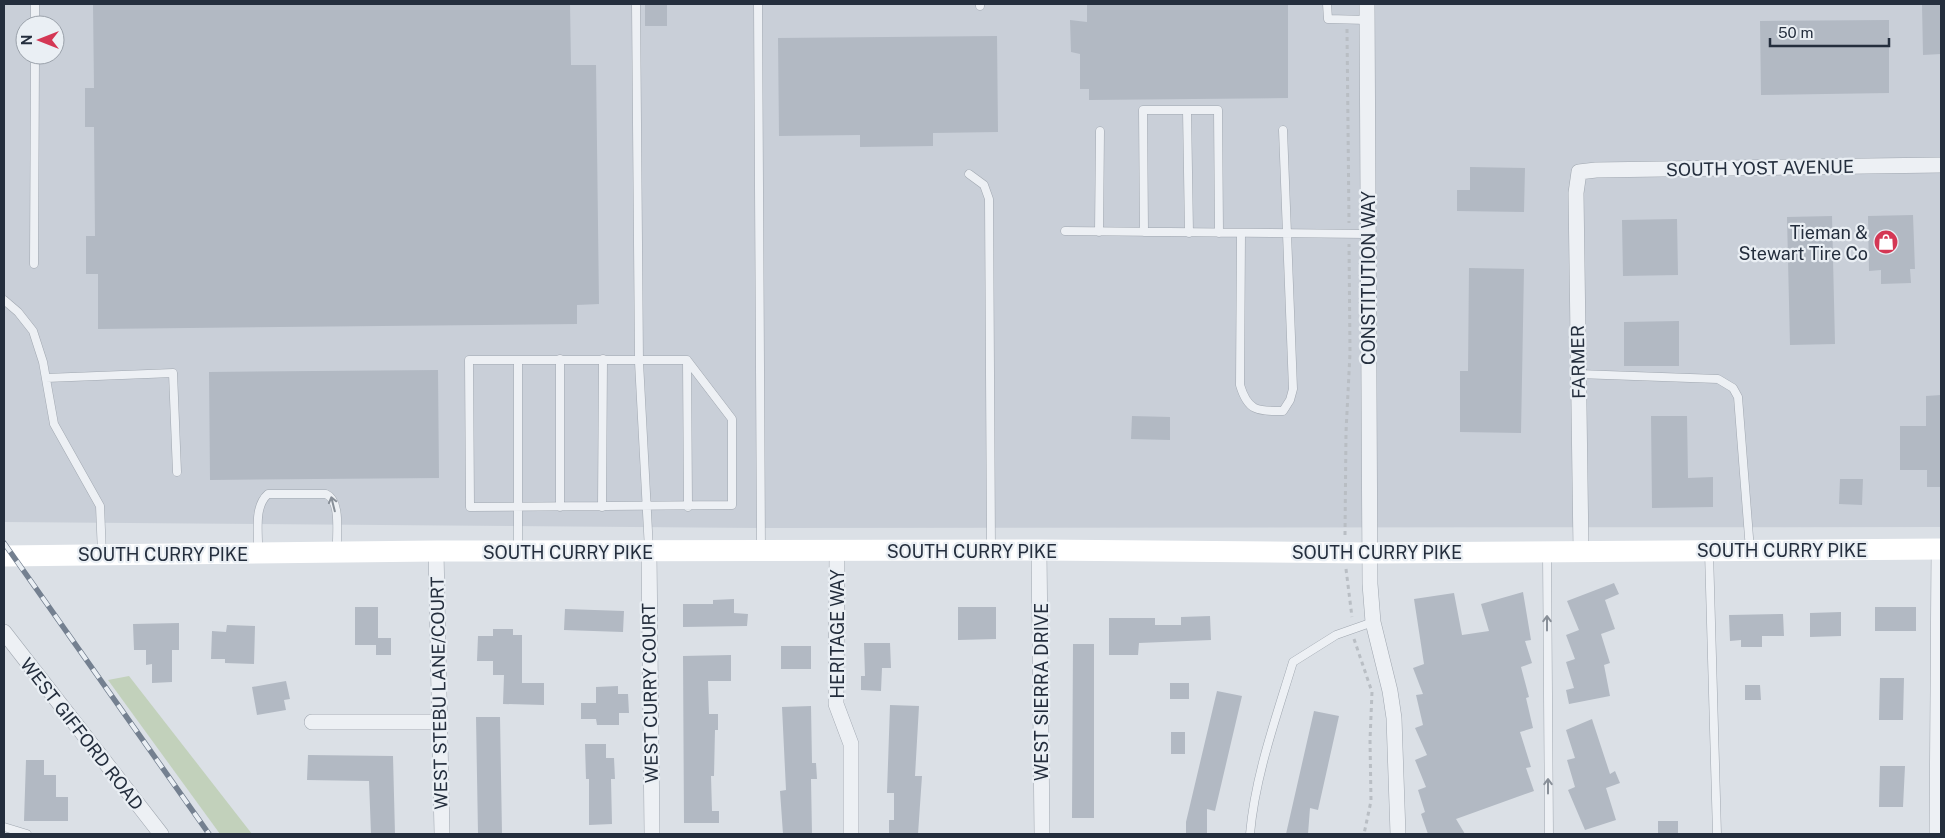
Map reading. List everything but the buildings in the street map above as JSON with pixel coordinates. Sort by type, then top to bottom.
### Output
[{"type":"main road","name":"SOUTH CURRY PIKE","points":[[4,556],[436,551],[837,552],[1040,550],[1369,553],[1940,550]]},
{"type":"street","name":"CONSTITUTION WAY","points":[[1367,4],[1369,553],[1373,622],[1390,691],[1394,718],[1398,834]]},
{"type":"street","name":"SOUTH YOST AVENUE","points":[[1579,172],[1596,170],[1941,166]]},
{"type":"street","name":"FARMER","points":[[1579,172],[1576,193],[1580,551]]},
{"type":"street","name":"WEST SIERRA DRIVE","points":[[1040,550],[1042,834]]},
{"type":"street","points":[[1937,834],[1940,550]]},
{"type":"street","name":"WEST STEBU LANE/COURT","points":[[436,551],[442,834]]},
{"type":"street","name":"WEST CURRY COURT","points":[[649,552],[652,834]]},
{"type":"street","name":"HERITAGE WAY","points":[[837,552],[836,704],[851,744],[851,834]]},
{"type":"street","name":"WEST GIFFORD ROAD","points":[[4,632],[161,834]]},
{"type":"street","points":[[312,722],[439,722]]},
{"type":"lane","points":[[636,4],[639,359],[649,552]]},
{"type":"lane","points":[[758,4],[761,552]]},
{"type":"lane","points":[[1327,4],[1328,19],[1367,20]]},
{"type":"lane","points":[[34,264],[35,65]]},
{"type":"lane","points":[[1144,232],[1143,110],[1218,110],[1219,233]]},
{"type":"lane","points":[[1187,110],[1189,232]]},
{"type":"lane","points":[[1241,233],[1240,385],[1244,399],[1258,411],[1283,411],[1290,400],[1293,389],[1283,130]]},
{"type":"lane","points":[[1099,232],[1100,131]]},
{"type":"lane","points":[[968,174],[984,185],[989,199],[992,550]]},
{"type":"lane","points":[[1064,231],[1368,234]]},
{"type":"lane","points":[[4,300],[18,312],[33,331],[46,378],[54,424],[100,506],[102,554]]},
{"type":"lane","points":[[469,360],[687,360],[732,420],[732,505],[647,507],[470,506],[469,360]]},
{"type":"lane","points":[[518,360],[518,552]]},
{"type":"lane","points":[[560,360],[560,507]]},
{"type":"lane","points":[[602,507],[603,360]]},
{"type":"lane","points":[[687,360],[688,506]]},
{"type":"lane","points":[[46,378],[173,374],[177,472]]},
{"type":"lane","points":[[1578,374],[1718,379],[1732,388],[1738,397],[1750,550]]},
{"type":"lane","points":[[258,554],[259,507],[262,499],[268,494],[326,494],[331,496],[335,503],[337,552]]},
{"type":"lane","points":[[1709,550],[1717,834]]},
{"type":"lane","points":[[1546,551],[1549,834]]},
{"type":"lane","points":[[1250,834],[1252,814],[1268,742],[1293,662],[1336,635],[1373,622]]},
{"type":"lane","points":[[4,827],[27,834]]},
{"type":"path","points":[[1346,522],[1346,432],[1350,353],[1347,19]]},
{"type":"path","points":[[1347,578],[1352,618]]},
{"type":"path","points":[[1354,638],[1372,692],[1370,740],[1371,801],[1364,834]]},
{"type":"shaded area","points":[[4,4],[1941,4],[1941,527],[758,528],[4,522]]},
{"type":"green space","points":[[129,676],[252,834],[220,834],[108,680]]},
{"type":"railway","points":[[4,543],[209,834]]},
{"type":"place","name":"Tieman & Stewart Tire Co","points":[[1886,242]]}]
